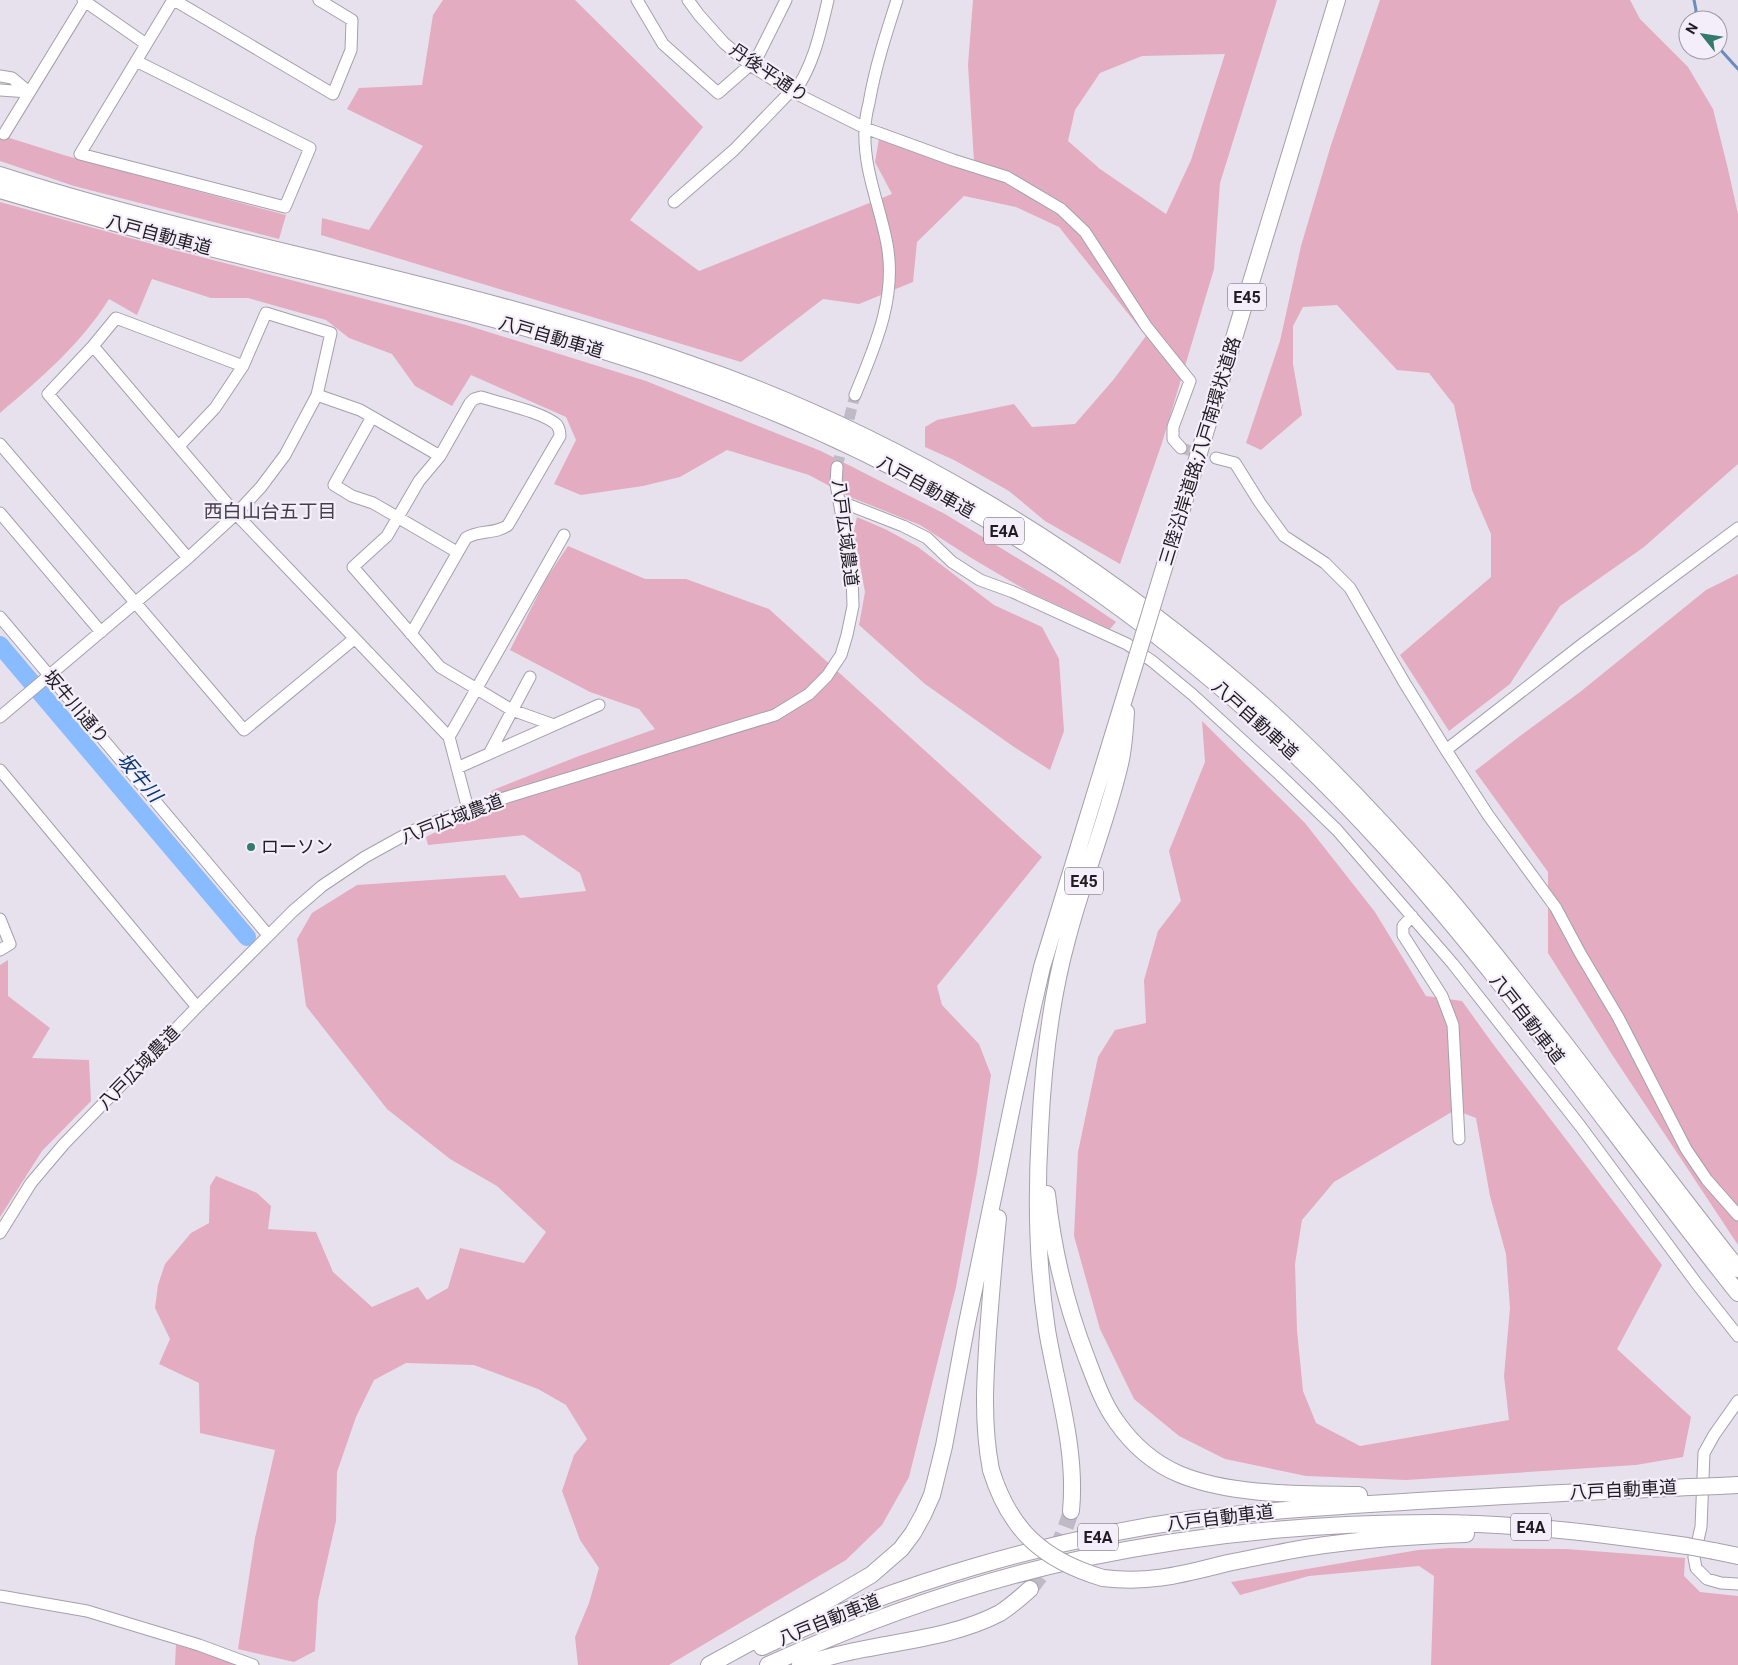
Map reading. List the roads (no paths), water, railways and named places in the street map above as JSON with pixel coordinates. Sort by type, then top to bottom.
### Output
[{"type":"highway","name":"三陸沿岸道路;八戸南環状道路","points":[[1019,1075],[1042,967],[1337,0]]},
{"type":"highway","name":"八戸自動車道","points":[[0,175],[110,207],[582,328],[692,364],[856,431],[934,472],[1030,529],[1142,606],[1232,678],[1298,737],[1346,785],[1405,848],[1479,934],[1738,1269]]},
{"type":"highway","name":"八戸自動車道","points":[[0,190],[91,217],[426,301],[566,339],[673,374],[757,405],[833,437],[918,481],[1013,536],[1133,617],[1224,690],[1332,791],[1385,847],[1466,941],[1738,1293]]},
{"type":"highway","name":"三陸沿岸道路;八戸南環状道路","points":[[1043,1092],[1051,1011],[1058,975],[1074,913],[1120,764],[1134,666]]},
{"type":"highway","points":[[1019,1075],[1000,1202],[986,1353],[985,1422],[991,1470],[1005,1507],[1024,1533],[1037,1544],[1073,1568],[1103,1578],[1142,1581],[1166,1578],[1290,1551],[1367,1540],[1466,1534],[1594,1535]]},
{"type":"highway","points":[[709,1665],[871,1575],[901,1549],[923,1515],[932,1495],[944,1446],[966,1328],[1019,1075]]},
{"type":"highway","points":[[1043,1092],[1044,1170],[1053,1245],[1062,1286],[1079,1338],[1103,1397],[1115,1419],[1142,1451],[1159,1464],[1179,1474],[1199,1481],[1234,1488],[1337,1494],[1492,1496]]},
{"type":"highway","points":[[1043,1092],[1038,1168],[1039,1250],[1047,1328],[1071,1453],[1073,1477],[1071,1511]]},
{"type":"highway","name":"八戸自動車道","points":[[724,1665],[818,1622],[878,1599],[972,1568],[1086,1539],[1193,1520],[1299,1508],[1492,1496],[1738,1485]]},
{"type":"highway","name":"八戸自動車道","points":[[768,1665],[864,1625],[965,1590],[1084,1558],[1170,1543],[1245,1533],[1315,1527],[1433,1523],[1536,1528],[1686,1546],[1738,1556]]},
{"type":"highway","points":[[800,1665],[965,1627],[1000,1612],[1016,1602],[1030,1589]]},
{"type":"street","points":[[4,134],[85,0],[146,44]]},
{"type":"street","points":[[136,61],[310,148],[285,207],[80,154],[146,44],[173,0],[333,94],[351,50],[352,20],[319,0]]},
{"type":"street","points":[[636,0],[663,44],[718,93],[750,65],[759,54],[786,0]]},
{"type":"street","name":"丹後平通り","points":[[688,0],[699,16],[724,43],[750,65],[792,92],[865,128],[952,160],[1008,177],[1061,209],[1085,232],[1146,326],[1190,381],[1173,427],[1173,439],[1181,448]]},
{"type":"street","points":[[674,202],[734,150],[806,76],[820,37],[828,0]]},
{"type":"street","points":[[855,394],[877,339],[888,299],[891,272],[887,244],[866,157],[865,128],[871,89],[897,0]]},
{"type":"street","points":[[0,76],[12,78],[30,92]]},
{"type":"street","points":[[0,90],[30,92]]},
{"type":"street","points":[[0,717],[188,558],[236,514],[276,469],[306,418],[317,395],[331,333],[266,313],[243,366],[215,408],[179,446]]},
{"type":"street","points":[[188,558],[48,394],[93,346],[116,318],[243,366]]},
{"type":"street","points":[[93,346],[236,514],[449,738],[468,809]]},
{"type":"street","points":[[317,395],[360,410],[440,456]]},
{"type":"street","points":[[411,634],[466,538],[474,533],[501,530],[508,525],[560,436],[557,426],[535,414],[482,397],[477,398],[470,403],[440,456],[419,481],[387,536],[353,567],[411,634],[440,667],[512,710],[554,725]]},
{"type":"street","points":[[372,417],[334,485],[352,496],[373,504],[458,552]]},
{"type":"street","points":[[0,444],[244,730],[354,639]]},
{"type":"street","points":[[1216,458],[1235,464],[1284,536],[1325,563],[1350,588],[1446,750],[1488,814],[1556,908],[1618,1017],[1686,1149],[1707,1180],[1738,1215]]},
{"type":"street","name":"八戸広域農道","points":[[0,1233],[31,1182],[59,1150],[268,935],[322,886],[365,857],[412,831],[468,809],[775,715],[809,694],[827,676],[841,655],[853,606],[852,574],[836,484],[837,467]]},
{"type":"street","points":[[839,501],[903,526],[927,538],[952,562],[980,580],[1013,592],[1114,637],[1152,661],[1258,754],[1337,830],[1453,964],[1581,1128],[1738,1336]]},
{"type":"street","points":[[0,513],[101,632]]},
{"type":"street","points":[[1446,750],[1580,646],[1738,528]]},
{"type":"street","points":[[449,738],[564,535]]},
{"type":"street","name":"坂牛川通り","points":[[1,622],[47,679],[268,935]]},
{"type":"street","points":[[489,754],[530,677]]},
{"type":"street","points":[[457,768],[599,705]]},
{"type":"street","points":[[0,770],[198,1007]]},
{"type":"street","points":[[1412,916],[1402,926],[1403,935],[1442,996],[1453,1025],[1459,1139]]},
{"type":"street","points":[[0,920],[10,944],[0,950]]},
{"type":"street","points":[[1738,1401],[1704,1453],[1701,1527],[1694,1557],[1696,1568],[1707,1579],[1721,1583],[1738,1584]]},
{"type":"street","points":[[0,1596],[87,1611],[199,1645],[253,1665]]},
{"type":"waterway","points":[[1694,0],[1696,10]]},
{"type":"waterway","points":[[1728,58],[1738,69]]},
{"type":"waterway","name":"坂牛川","points":[[0,645],[247,937]]},
{"type":"tunnel","points":[[837,467],[855,395]]},
{"type":"tunnel","points":[[1181,448],[1216,458]]},
{"type":"tunnel","points":[[1030,1589],[1044,1571],[1055,1552],[1071,1511]]},
{"type":"place","name":"ローソン","points":[[251,847]]},
{"type":"district","name":"西白山台五丁目","points":[[270,511]]}]
